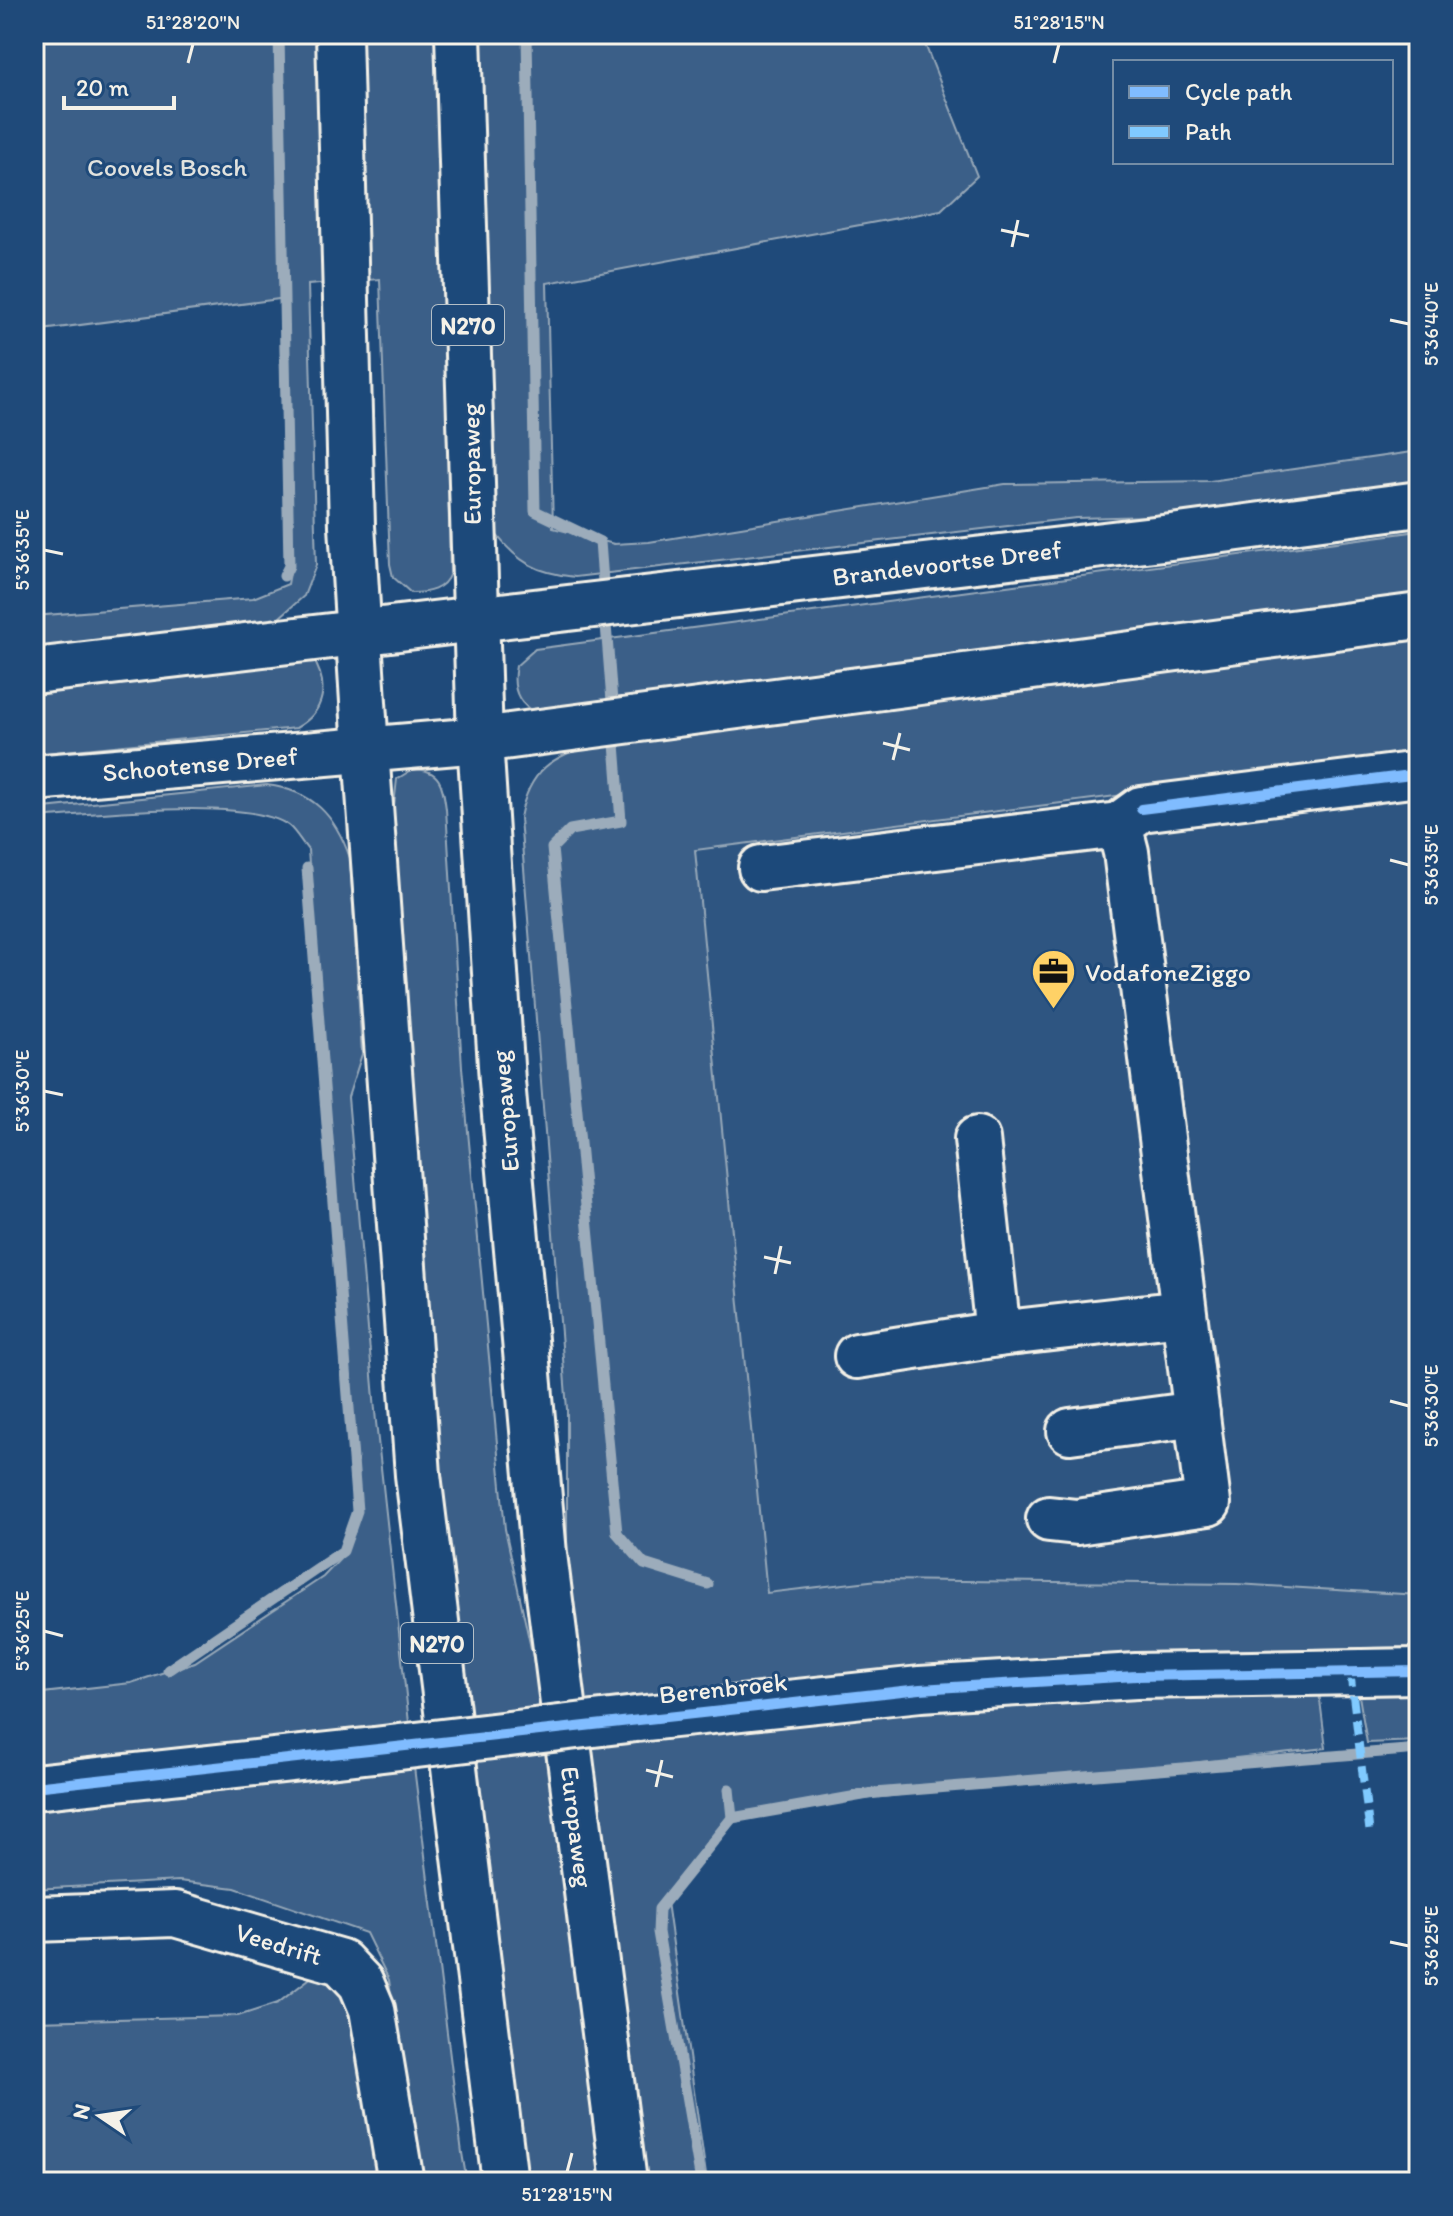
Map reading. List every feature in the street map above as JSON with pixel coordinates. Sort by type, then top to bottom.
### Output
[{"type":"main road","name":"N270","points":[[339,34],[357,631],[418,1475],[505,2182]]},
{"type":"main road","name":"Europaweg","points":[[458,34],[480,740],[501,1066],[544,1554],[624,2182]]},
{"type":"main road","name":"Brandevoortse Dreef","points":[[357,631],[1171,537],[1419,504]]},
{"type":"main road","points":[[480,740],[1419,616]]},
{"type":"main road","points":[[34,671],[357,631]]},
{"type":"main road","name":"Schootense Dreef","points":[[34,778],[480,740]]},
{"type":"main road","points":[[761,868],[1419,774]]},
{"type":"main road","points":[[1049,1519],[1077,1522],[1208,1503],[1126,852],[1130,817]]},
{"type":"main road","points":[[977,1139],[998,1334]]},
{"type":"main road","points":[[857,1356],[998,1334],[1183,1313]]},
{"type":"main road","points":[[1070,1431],[1197,1414]]},
{"type":"main road","name":"Berenbroek","points":[[34,1787],[936,1688],[1136,1676],[1419,1671]]},
{"type":"main road","name":"Veedrift","points":[[34,1919],[175,1914],[341,1962],[361,1983],[372,2009],[401,2182]]},
{"type":"shaded area","points":[[1419,680],[1419,1623],[749,1617],[639,781]]},
{"type":"green space","name":"Coovels Bosch","points":[[34,34],[921,34],[977,176],[941,210],[547,283],[553,528],[614,544],[649,542],[1005,484],[1210,481],[1419,451],[1419,486],[1191,515],[1076,518],[575,577],[562,575],[528,564],[511,551],[494,531],[444,272],[450,573],[444,583],[435,589],[411,593],[393,577],[390,564],[380,279],[308,285],[316,565],[304,596],[272,624],[34,658],[34,616],[253,598],[288,584],[293,557],[287,298],[34,331]]},
{"type":"green space","points":[[1419,531],[1419,602],[534,712],[519,698],[515,686],[516,666],[535,649]]},
{"type":"green space","points":[[1419,637],[1419,757],[695,850],[767,1593],[878,1580],[1237,1584],[1419,1595],[1419,1647],[1215,1651],[795,1682],[580,1705],[567,1593],[567,1409],[520,818],[524,801],[537,776],[567,753],[596,743]]},
{"type":"green space","points":[[312,657],[321,678],[322,697],[313,714],[296,728],[34,754],[34,679]]},
{"type":"green space","points":[[413,769],[430,772],[439,780],[446,809],[462,1067],[505,1529],[541,1694],[602,2182],[526,2182],[449,1554],[418,1260],[391,832],[397,779]]},
{"type":"green space","points":[[267,785],[310,799],[337,829],[350,858],[362,1054],[348,1097],[376,1422],[409,1723],[334,1736],[34,1771],[34,1694],[131,1683],[195,1662],[323,1577],[345,1554],[355,1531],[308,850],[289,826],[269,817],[240,811],[166,809],[34,818],[34,809]]},
{"type":"green space","points":[[1419,1687],[1419,1741],[1367,1743],[1358,1690]]},
{"type":"green space","points":[[1319,1692],[1326,1748],[738,1813],[710,1838],[666,1895],[707,2182],[641,2182],[585,1747],[657,1739],[661,1733],[1023,1701]]},
{"type":"green space","points":[[414,1767],[467,2182],[416,2182],[389,1980],[366,1933],[235,1888],[179,1881],[34,1889],[34,1807]]},
{"type":"green space","points":[[327,1965],[356,1983],[390,2182],[34,2182],[34,2021],[238,2016],[278,2003]]},
{"type":"waterway","points":[[279,34],[289,566],[284,576]]},
{"type":"waterway","points":[[527,34],[535,511],[600,542],[604,594]]},
{"type":"waterway","points":[[605,612],[613,714]]},
{"type":"waterway","points":[[614,731],[621,821],[570,830],[552,848],[617,1533],[644,1564],[708,1584]]},
{"type":"waterway","points":[[168,1670],[343,1551],[357,1511],[307,868]]},
{"type":"waterway","points":[[729,1789],[732,1818],[874,1793],[1419,1749]]},
{"type":"waterway","points":[[701,2182],[658,1932],[659,1909],[732,1818]]},
{"type":"marked path","points":[[1350,1671],[1370,1835]]},
{"type":"cycle path","points":[[1141,809],[1419,774]]},
{"type":"cycle path","points":[[34,1787],[920,1689],[1136,1676],[1419,1671]]},
{"type":"place","name":"VodafoneZiggo","points":[[1054,1011]]}]
